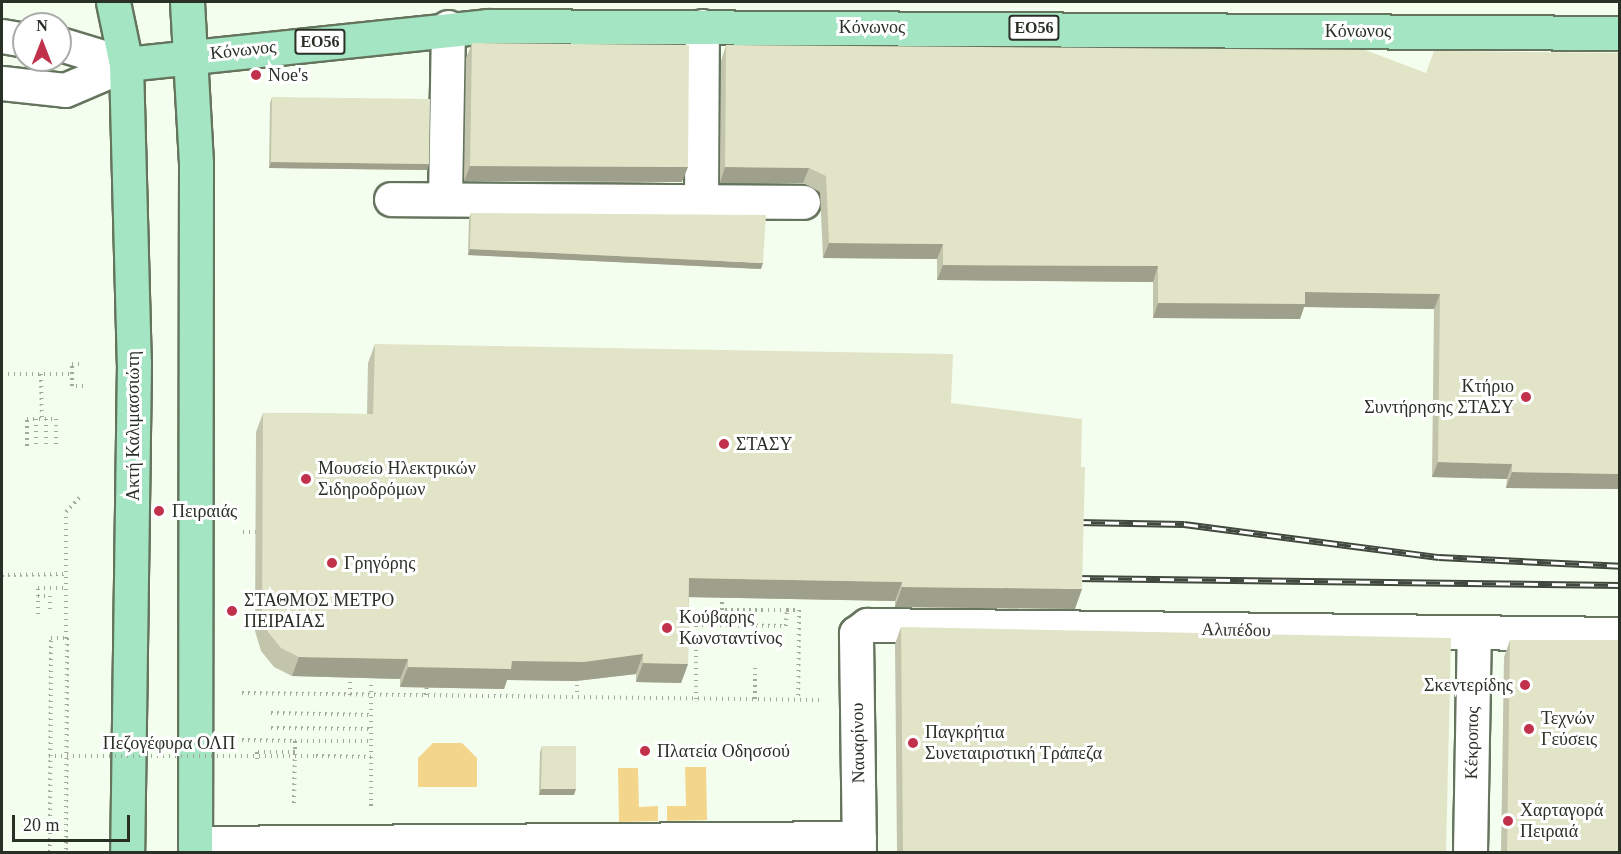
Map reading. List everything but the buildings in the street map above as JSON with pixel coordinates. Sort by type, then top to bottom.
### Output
[{"type":"main road","name":"Ακτή Καλιμασσιώτη","points":[[113,2],[126,64],[134,363],[127,852]]},
{"type":"main road","points":[[187,2],[192,55],[197,364],[195,848]]},
{"type":"main road","name":"Κόνωνος","points":[[126,64],[448,27],[702,26],[1620,33]]},
{"type":"street","points":[[702,26],[702,201]]},
{"type":"street","points":[[445,200],[448,27]]},
{"type":"street","points":[[72,48],[126,64]]},
{"type":"street","points":[[2,82],[65,90],[126,64]]},
{"type":"street","points":[[391,199],[802,202]]},
{"type":"street","name":"Αλιπέδου","points":[[856,633],[867,625],[1620,634]]},
{"type":"street","name":"Ναυαρίνου","points":[[856,633],[859,845]]},
{"type":"street","name":"Κέκροπος","points":[[1470,852],[1474,633]]},
{"type":"street","points":[[195,848],[859,845]]},
{"type":"path","points":[[83,364],[72,364],[72,386],[83,386]]},
{"type":"path","points":[[2,374],[72,374]]},
{"type":"path","points":[[41,374],[42,419],[46,446]]},
{"type":"path","points":[[27,446],[27,419],[56,419],[56,446]]},
{"type":"path","points":[[36,446],[42,419]]},
{"type":"path","points":[[66,852],[66,512],[82,495]]},
{"type":"path","points":[[243,532],[256,532]]},
{"type":"path","points":[[2,575],[66,574]]},
{"type":"path","points":[[38,614],[38,588],[66,588]]},
{"type":"path","points":[[711,589],[722,589],[722,610],[799,610],[798,700]]},
{"type":"path","points":[[38,596],[50,596],[50,614]]},
{"type":"path","points":[[696,699],[696,625],[786,626],[787,610]]},
{"type":"path","points":[[689,631],[696,632]]},
{"type":"path","points":[[50,852],[51,638],[66,638]]},
{"type":"path","points":[[755,664],[755,699]]},
{"type":"path","points":[[426,695],[427,676]]},
{"type":"path","points":[[350,695],[351,678]]},
{"type":"path","points":[[370,810],[371,681]]},
{"type":"path","points":[[577,685],[577,697]]},
{"type":"path","points":[[453,687],[453,695]]},
{"type":"path","points":[[479,688],[479,696]]},
{"type":"path","points":[[242,693],[857,700]]},
{"type":"path","points":[[271,713],[371,715]]},
{"type":"path","points":[[271,728],[371,729]]},
{"type":"path","points":[[242,740],[371,741]]},
{"type":"path","points":[[295,741],[296,803]]},
{"type":"path","points":[[257,764],[257,752],[295,752]]},
{"type":"path","name":"Πεζογέφυρα ΟΛΠ","points":[[49,756],[371,757]]},
{"type":"shaded area","points":[[433,743],[462,743],[477,758],[477,787],[418,787],[418,758]]},
{"type":"shaded area","points":[[685,767],[706,767],[707,820],[667,821],[667,806],[686,806]]},
{"type":"shaded area","points":[[618,768],[638,768],[639,807],[658,806],[658,821],[619,822]]},
{"type":"railway","points":[[1077,522],[1184,524],[1439,557],[1620,566]]},
{"type":"railway","points":[[1076,578],[1620,585]]},
{"type":"place","name":"Noe's","points":[[256,75]]},
{"type":"place","name":"Κτήριο Συντήρησης ΣΤΑΣΥ","points":[[1526,397]]},
{"type":"place","name":"ΣΤΑΣΥ","points":[[724,444]]},
{"type":"place","name":"Μουσείο Ηλεκτρικών Σιδηροδρόμων","points":[[306,479]]},
{"type":"place","name":"Πειραιάς","points":[[159,511]]},
{"type":"place","name":"Γρηγόρης","points":[[332,563]]},
{"type":"place","name":"ΣΤΑΘΜΟΣ ΜΕΤΡΟ ΠΕΙΡΑΙΑΣ","points":[[232,611]]},
{"type":"place","name":"Κούβαρης Κωνσταντίνος","points":[[667,628]]},
{"type":"place","name":"Σκεντερίδης","points":[[1525,685]]},
{"type":"place","name":"Τεχνών Γεύσεις","points":[[1529,729]]},
{"type":"place","name":"Παγκρήτια Συνεταιριστική Τράπεζα","points":[[913,743]]},
{"type":"place","name":"Πλατεία Οδησσού","points":[[645,751]]},
{"type":"place","name":"Χαρταγορά Πειραιά","points":[[1508,821]]}]
